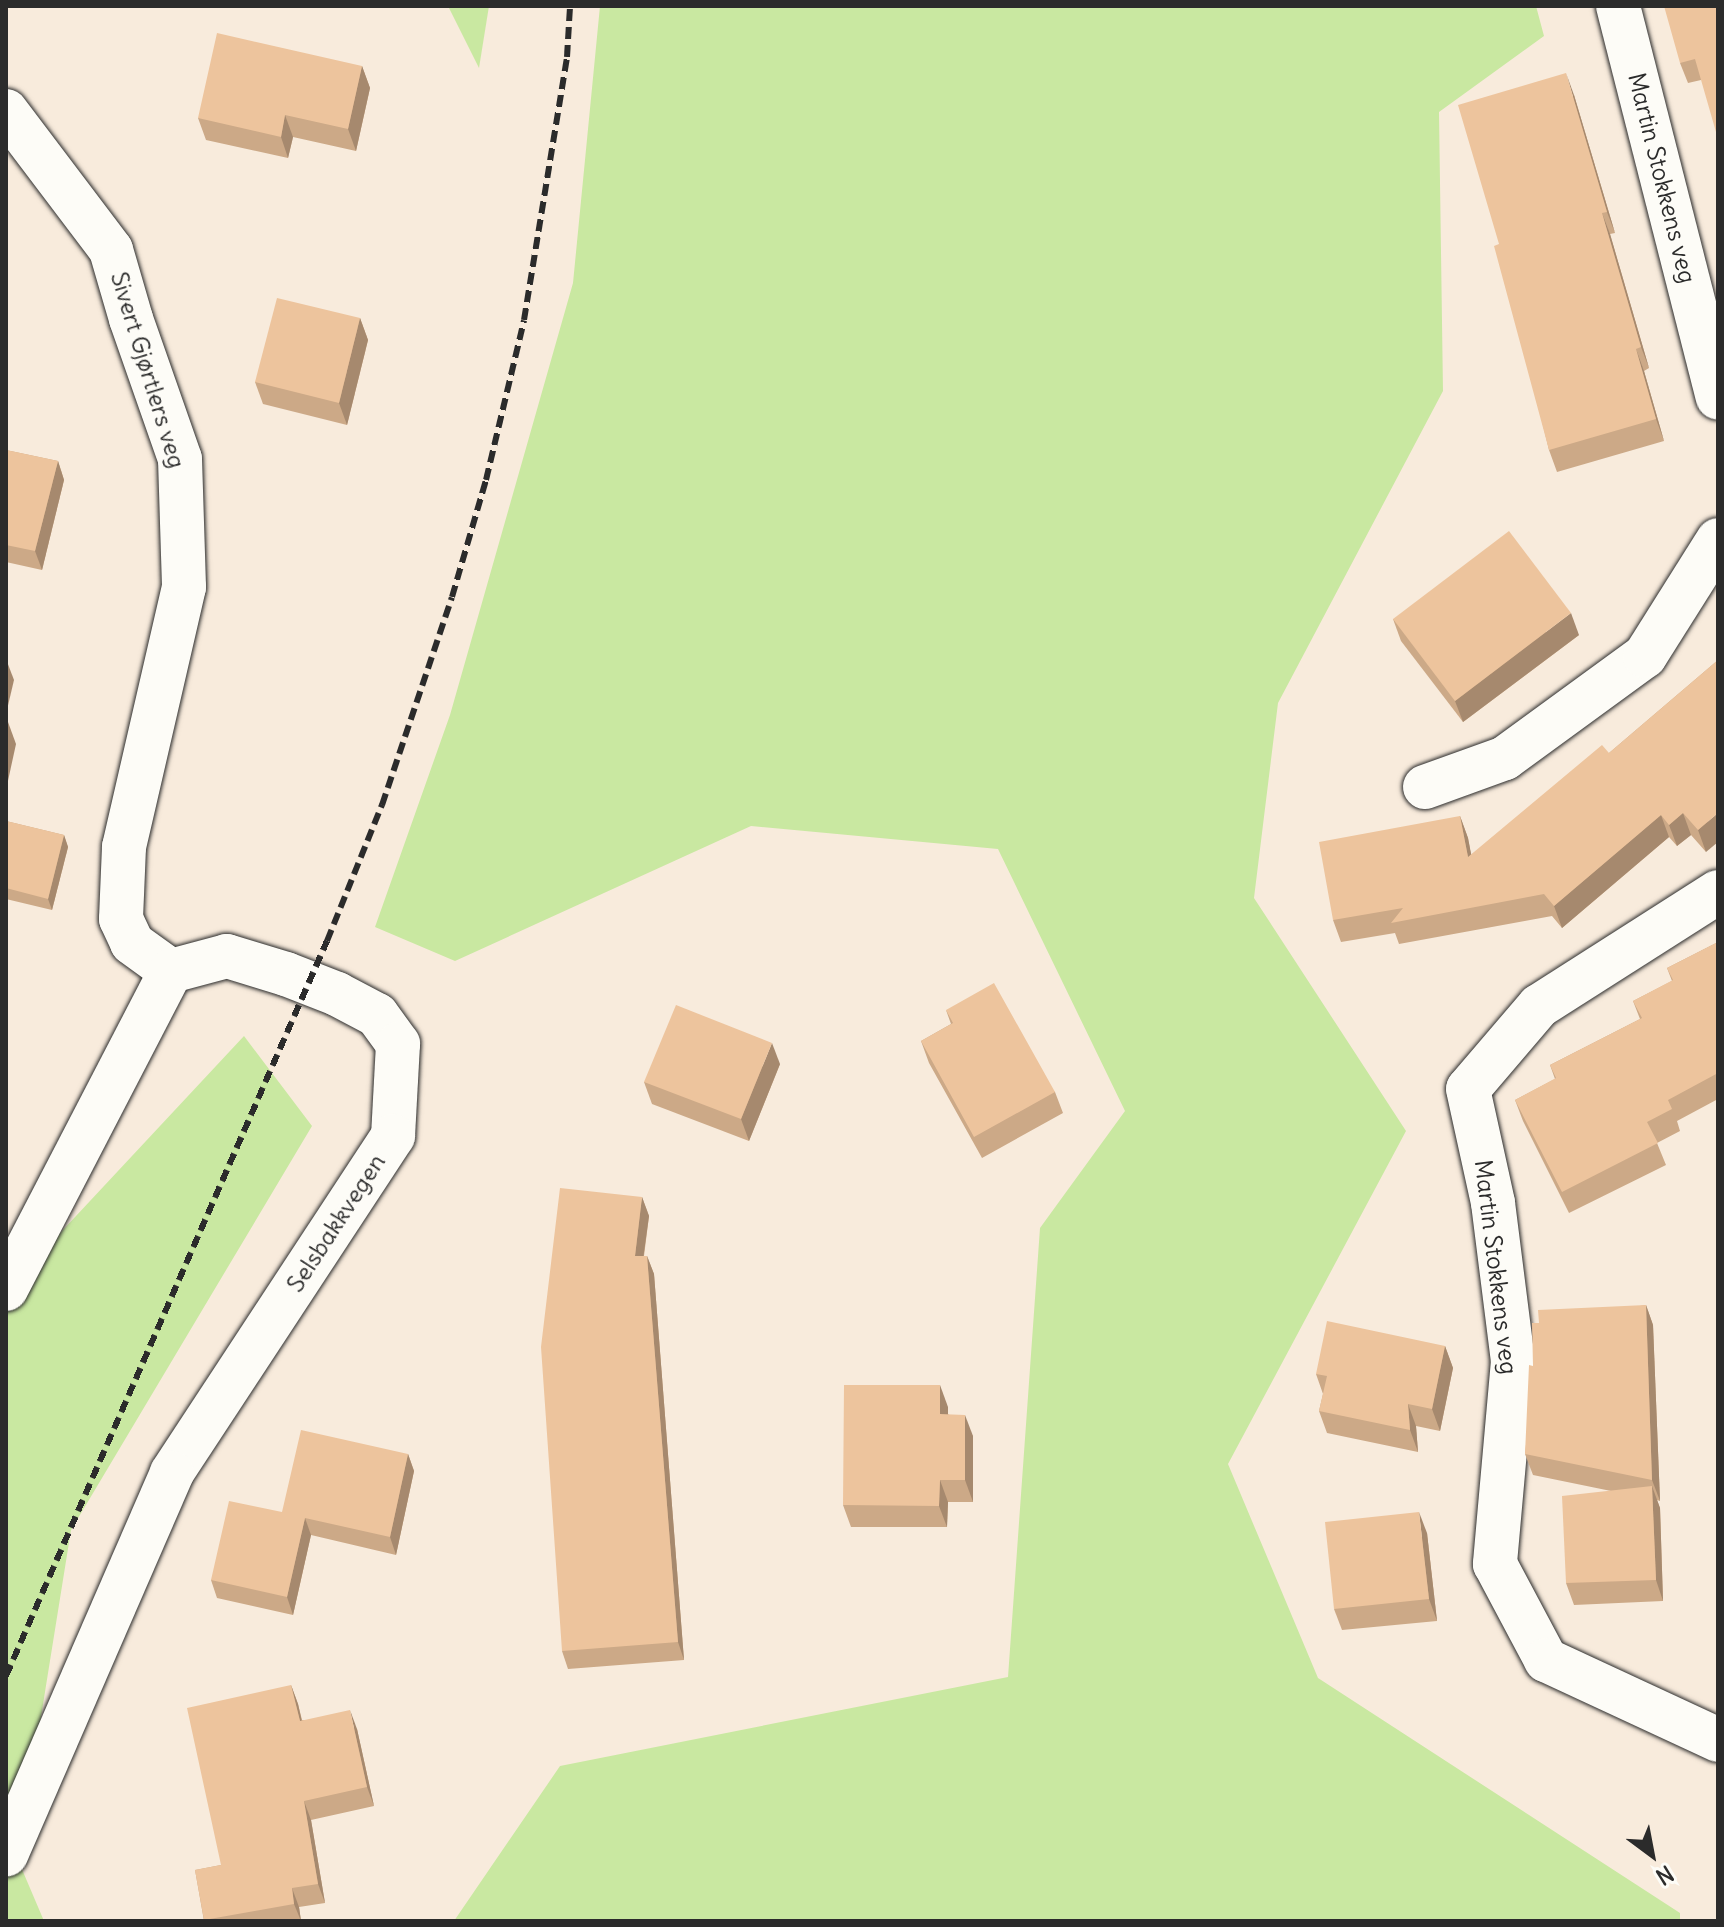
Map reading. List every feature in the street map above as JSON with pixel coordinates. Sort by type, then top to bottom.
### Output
[{"type":"street","name":"Martin Stokkens veg","points":[[1618,6],[1718,397]]},
{"type":"street","name":"Sivert Gjørtlers veg","points":[[6,111],[111,250],[131,319],[180,459],[184,587],[124,847],[121,919],[132,943],[171,971]]},
{"type":"street","points":[[1425,787],[1505,758],[1645,656],[1718,540]]},
{"type":"street","name":"Martin Stokkens veg","points":[[1718,892],[1539,1006],[1468,1089],[1493,1203],[1513,1361],[1495,1564],[1546,1660],[1718,1740]]},
{"type":"street","name":"Selsbakkvegen","points":[[6,1854],[172,1473],[393,1136],[398,1044],[377,1015],[337,994],[227,956],[171,971]]},
{"type":"street","points":[[6,1289],[171,971]]},
{"type":"green space","points":[[448,6],[489,6],[479,68]]},
{"type":"green space","points":[[600,6],[1536,6],[1544,36],[1439,112],[1443,391],[1278,703],[1254,898],[1406,1131],[1228,1464],[1318,1678],[1680,1913],[1680,1921],[454,1921],[560,1766],[1008,1677],[1040,1228],[1125,1111],[998,849],[751,826],[455,961],[375,927],[450,715],[573,283]]},
{"type":"green space","points":[[244,1036],[312,1126],[71,1530],[18,1860],[44,1921],[6,1921],[6,1291]]},
{"type":"building","points":[[1664,6],[1718,6],[1718,139],[1695,59],[1680,63]]},
{"type":"building","points":[[217,33],[362,66],[348,129],[285,115],[281,137],[198,118]]},
{"type":"building","points":[[1566,73],[1607,212],[1602,213],[1641,347],[1636,349],[1656,419],[1549,450],[1494,246],[1499,244],[1458,105]]},
{"type":"building","points":[[277,298],[360,318],[339,403],[255,382]]},
{"type":"building","points":[[6,450],[58,461],[35,551],[6,545]]},
{"type":"building","points":[[1509,531],[1571,613],[1455,701],[1393,619]]},
{"type":"building","points":[[1718,660],[1718,813],[1698,830],[1683,813],[1669,825],[1661,815],[1554,906],[1544,894],[1391,923],[1403,908],[1333,920],[1319,842],[1460,816],[1468,857],[1602,745],[1609,753]]},
{"type":"building","points":[[6,821],[64,835],[48,899],[6,888]]},
{"type":"building","points":[[1718,942],[1718,1073],[1668,1100],[1672,1109],[1647,1122],[1658,1143],[1562,1192],[1515,1100],[1556,1078],[1550,1065],[1642,1018],[1633,1001],[1673,980],[1667,968]]},
{"type":"building","points":[[994,983],[1055,1092],[974,1137],[921,1041],[953,1023],[946,1010]]},
{"type":"building","points":[[676,1005],[772,1043],[741,1119],[644,1082]]},
{"type":"building","points":[[560,1188],[642,1197],[635,1256],[647,1256],[678,1642],[562,1651],[541,1347]]},
{"type":"building","points":[[1646,1305],[1652,1480],[1525,1454],[1529,1365],[1533,1366],[1532,1323],[1539,1323],[1538,1310]]},
{"type":"building","points":[[1327,1321],[1445,1346],[1432,1409],[1408,1404],[1410,1430],[1319,1411],[1327,1376],[1316,1374]]},
{"type":"building","points":[[844,1385],[940,1385],[940,1414],[965,1415],[965,1480],[940,1480],[939,1506],[843,1505]]},
{"type":"building","points":[[301,1430],[408,1454],[390,1537],[305,1518],[287,1597],[211,1580],[229,1501],[282,1512]]},
{"type":"building","points":[[1652,1486],[1656,1580],[1566,1583],[1562,1496]]},
{"type":"building","points":[[1419,1512],[1429,1599],[1334,1609],[1325,1522]]},
{"type":"building","points":[[291,1685],[300,1721],[350,1710],[367,1787],[304,1801],[318,1884],[292,1888],[294,1904],[204,1920],[195,1870],[221,1865],[187,1708]]},
{"type":"railway","points":[[6,1676],[327,941],[382,805],[452,597],[486,480],[524,320],[567,57],[570,6]]}]
